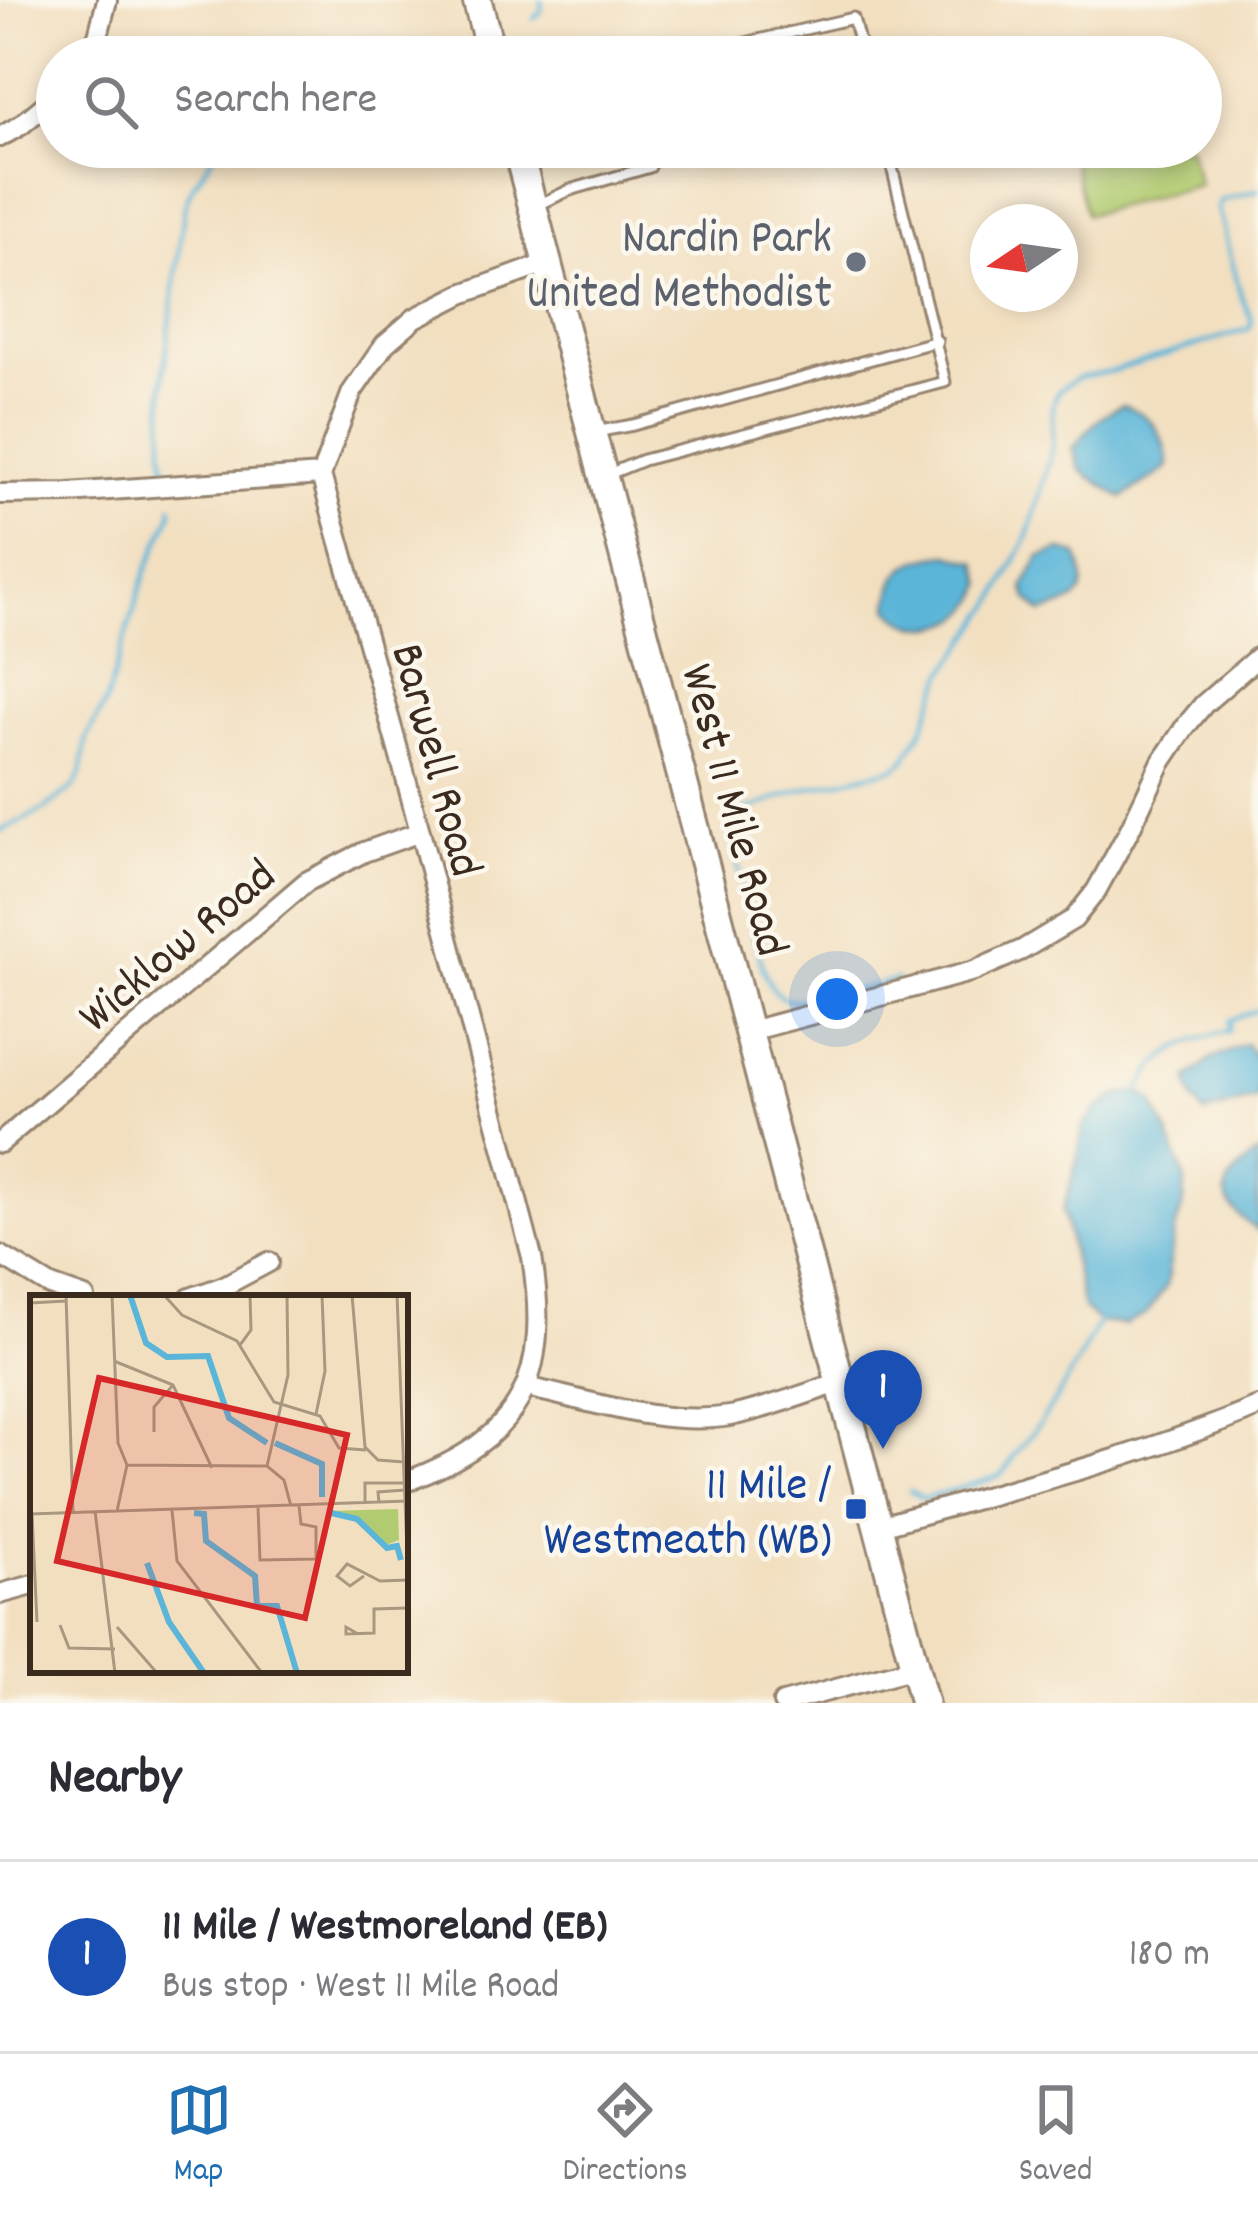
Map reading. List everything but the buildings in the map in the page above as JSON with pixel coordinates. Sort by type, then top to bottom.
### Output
[{"type":"street","points":[[98,36],[107,0]]},
{"type":"street","points":[[477,0],[486,36]]},
{"type":"street","points":[[0,137],[36,112]]},
{"type":"street","name":"West 11 Mile Road","points":[[523,168],[924,1703]]},
{"type":"street","points":[[0,494],[68,494],[321,475],[352,392],[385,344],[415,318],[548,263]]},
{"type":"street","name":"Barwell Road","points":[[321,475],[532,1257],[538,1329],[526,1387]]},
{"type":"street","points":[[750,1031],[974,971],[1074,919],[1096,891],[1178,738],[1201,707],[1258,657]]},
{"type":"street","name":"Wicklow Road","points":[[0,1143],[306,882],[364,852],[420,832]]},
{"type":"street","points":[[0,1255],[51,1286],[76,1295]]},
{"type":"street","points":[[198,1295],[268,1262]]},
{"type":"street","points":[[408,1481],[434,1471],[495,1430],[522,1399],[526,1387],[681,1418],[730,1416],[839,1383]]},
{"type":"street","points":[[877,1527],[1114,1459],[1258,1407]]},
{"type":"street","points":[[0,1594],[30,1586]]},
{"type":"street","points":[[782,1703],[915,1668]]},
{"type":"lane","points":[[775,36],[853,18],[858,36]]},
{"type":"lane","points":[[533,208],[570,190],[643,168]]},
{"type":"lane","points":[[604,476],[643,460],[945,382],[892,168]]},
{"type":"lane","points":[[593,432],[937,341]]},
{"type":"green space","points":[[1074,168],[1195,168],[1199,185],[1086,215]]},
{"type":"water","points":[[1122,405],[1156,428],[1168,468],[1122,498],[1081,471],[1073,449],[1101,418]]},
{"type":"water","points":[[1061,550],[1077,555],[1083,588],[1065,605],[1042,613],[1024,587],[1040,557]]},
{"type":"water","points":[[949,554],[977,562],[984,584],[976,602],[957,620],[934,627],[899,617],[890,608],[899,574],[923,558]]},
{"type":"water","points":[[1246,1044],[1258,1062],[1258,1098],[1204,1114],[1193,1099],[1188,1079],[1210,1060]]},
{"type":"water","points":[[1139,1091],[1153,1102],[1169,1136],[1185,1179],[1184,1202],[1166,1287],[1145,1315],[1125,1325],[1099,1322],[1083,1309],[1063,1210],[1083,1128],[1096,1109],[1116,1096]]},
{"type":"water","points":[[1258,1153],[1258,1231],[1233,1209],[1226,1192],[1234,1175]]},
{"type":"waterway","points":[[534,19],[541,12],[542,0]]},
{"type":"waterway","points":[[166,470],[164,373],[184,209],[206,168]]},
{"type":"waterway","points":[[742,883],[729,827],[733,815],[801,790],[895,768],[904,761],[923,729],[944,674],[994,603],[1028,536],[1052,451],[1053,404],[1058,391],[1077,378],[1249,329],[1252,321],[1218,209],[1220,201],[1258,190]]},
{"type":"waterway","points":[[0,831],[44,810],[74,787],[81,774],[87,737],[105,704],[145,574],[172,506]]},
{"type":"waterway","points":[[748,909],[764,971],[783,998],[821,998],[897,980]]},
{"type":"waterway","points":[[1138,1093],[1155,1067],[1175,1050],[1229,1031],[1230,1020],[1258,1010]]},
{"type":"waterway","points":[[910,1491],[923,1499],[1002,1474],[1053,1403],[1099,1321]]},
{"type":"place","name":"Nardin Park United Methodist","points":[[856,262]]},
{"type":"place","name":"11 Mile / Westmoreland (EB)","points":[[883,1449]]},
{"type":"place","name":"11 Mile / Westmeath (WB)","points":[[856,1509]]}]
